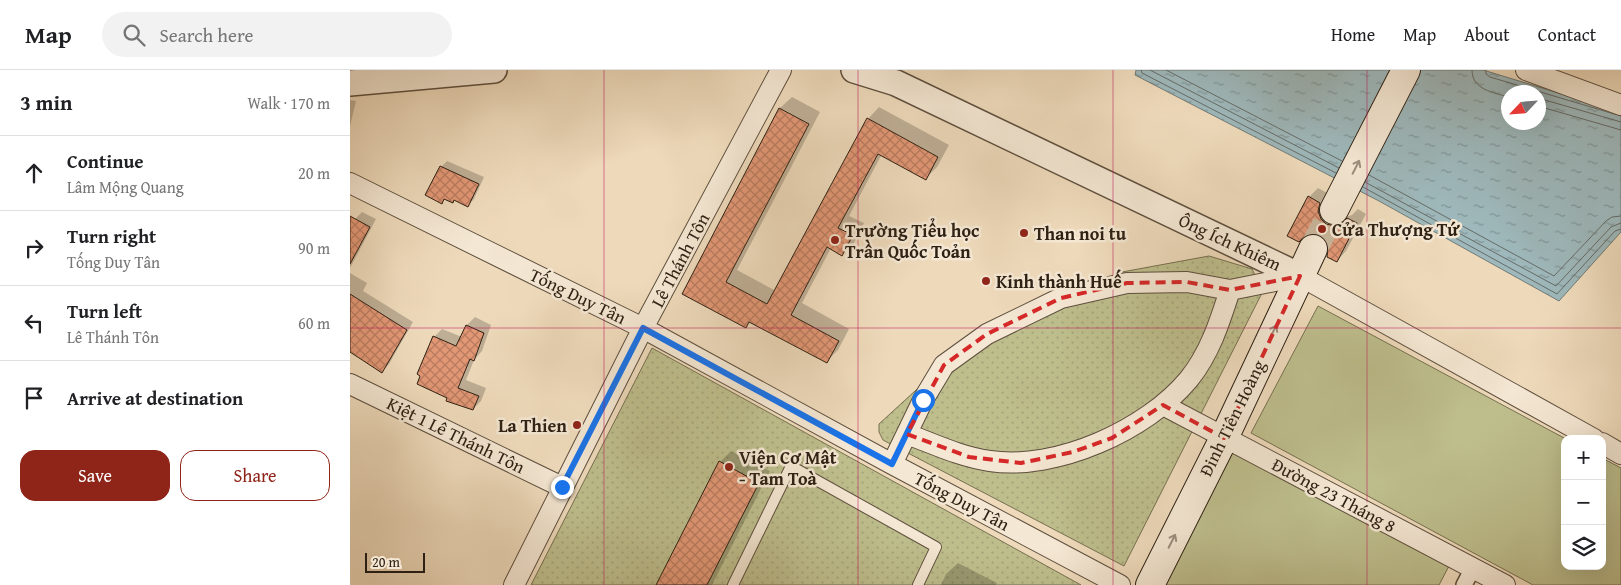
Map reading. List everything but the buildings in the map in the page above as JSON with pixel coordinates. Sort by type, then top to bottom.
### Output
[{"type":"main road","points":[[1334,210],[1406,70]]},
{"type":"main road","name":"Đinh Tiên Hoàng","points":[[1150,585],[1224,438],[1313,249]]},
{"type":"street","points":[[350,83],[494,70]]},
{"type":"street","name":"Lê Thánh Tôn","points":[[514,585],[643,328],[781,70]]},
{"type":"street","name":"Ông Ích Khiêm","points":[[854,70],[896,83],[1300,276],[1587,435]]},
{"type":"street","points":[[1526,70],[1621,105]]},
{"type":"street","name":"Tống Duy Tân","points":[[350,183],[643,328],[892,464],[1120,585]]},
{"type":"street","points":[[892,464],[944,366],[988,334],[1061,298],[1127,283],[1188,282],[1230,290],[1300,276]]},
{"type":"street","points":[[907,434],[970,457],[990,461],[1021,463],[1073,452],[1112,438],[1148,417],[1190,378],[1216,333],[1230,290]]},
{"type":"street","name":"Kiệt 1 Lê Thánh Tôn","points":[[350,384],[562,487]]},
{"type":"street","name":"Đường 23 Tháng 8","points":[[1163,405],[1468,577],[1505,585]]},
{"type":"street","points":[[1606,446],[1621,454]]},
{"type":"lane","points":[[732,585],[791,466],[936,547],[918,585]]},
{"type":"highlighted area","points":[[1300,276],[1224,438],[1163,405],[1112,438],[1073,452],[1021,463],[969,457],[907,434],[944,365],[987,334],[1061,298],[1127,283],[1187,282],[1230,290]]},
{"type":"green space","points":[[1209,256],[1252,269],[1263,291],[1124,566],[883,440],[879,432],[879,424],[970,343],[1096,291],[1122,272]]},
{"type":"green space","points":[[1318,306],[1561,436],[1561,570],[1606,570],[1606,460],[1621,468],[1621,585],[1533,585],[1251,433]]},
{"type":"green space","name":"Viện Cơ Mật - Tam Toà","points":[[652,348],[1081,585],[531,585]]},
{"type":"green space","points":[[1231,449],[1449,566],[1439,585],[1158,585]]},
{"type":"water","points":[[1136,70],[1483,70],[1532,85],[1501,85],[1501,130],[1546,130],[1546,89],[1621,112],[1621,232],[1559,301],[1379,201],[1135,75]]},
{"type":"tunnel","points":[[1313,249],[1334,210]]},
{"type":"place","name":"Cửa Thượng Tứ","points":[[1322,229]]},
{"type":"place","name":"Than noi tu","points":[[1024,233]]},
{"type":"place","name":"Trường Tiểu học Trần Quốc Toản","points":[[835,240]]},
{"type":"place","name":"Kinh thành Huế","points":[[986,281]]},
{"type":"place","name":"La Thien","points":[[577,425]]},
{"type":"place","name":"Viện Cơ Mật - Tam Toà","points":[[729,467]]},
{"type":"route","points":[[562,487],[643,328],[892,464],[923,400]]}]
